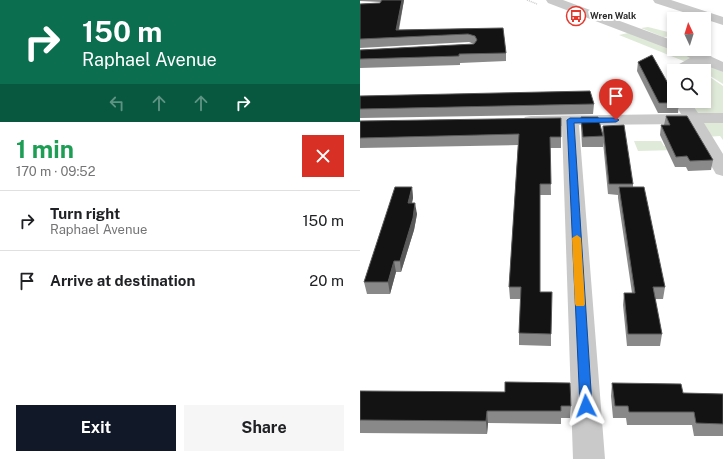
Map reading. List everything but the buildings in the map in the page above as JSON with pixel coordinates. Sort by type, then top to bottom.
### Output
[{"type":"street","points":[[552,0],[667,41]]},
{"type":"street","points":[[659,0],[723,21]]},
{"type":"street","points":[[711,25],[723,21]]},
{"type":"street","points":[[690,64],[695,61],[698,56]]},
{"type":"street","points":[[704,56],[723,68]]},
{"type":"street","points":[[687,108],[723,170]]},
{"type":"street","points":[[516,122],[723,118]]},
{"type":"street","points":[[570,120],[589,459]]},
{"type":"green space","points":[[648,27],[667,32],[667,37],[663,37],[641,28]]},
{"type":"green space","points":[[628,33],[646,38],[667,46],[667,54],[619,35]]},
{"type":"green space","points":[[671,56],[690,56],[693,58],[686,62]]},
{"type":"green space","points":[[711,66],[723,72],[723,84],[711,76]]},
{"type":"green space","points":[[711,78],[723,86],[723,115],[700,116],[691,108],[711,108]]},
{"type":"green space","points":[[723,120],[723,140],[720,136],[706,137],[700,121]]},
{"type":"green space","points":[[634,141],[661,141],[664,146],[675,145],[677,150],[638,151]]},
{"type":"slow traffic","points":[[577,238],[580,304]]},
{"type":"place","name":"Wren Walk","points":[[576,16]]},
{"type":"route","points":[[586,406],[575,187],[571,153],[570,120],[616,120]]}]
